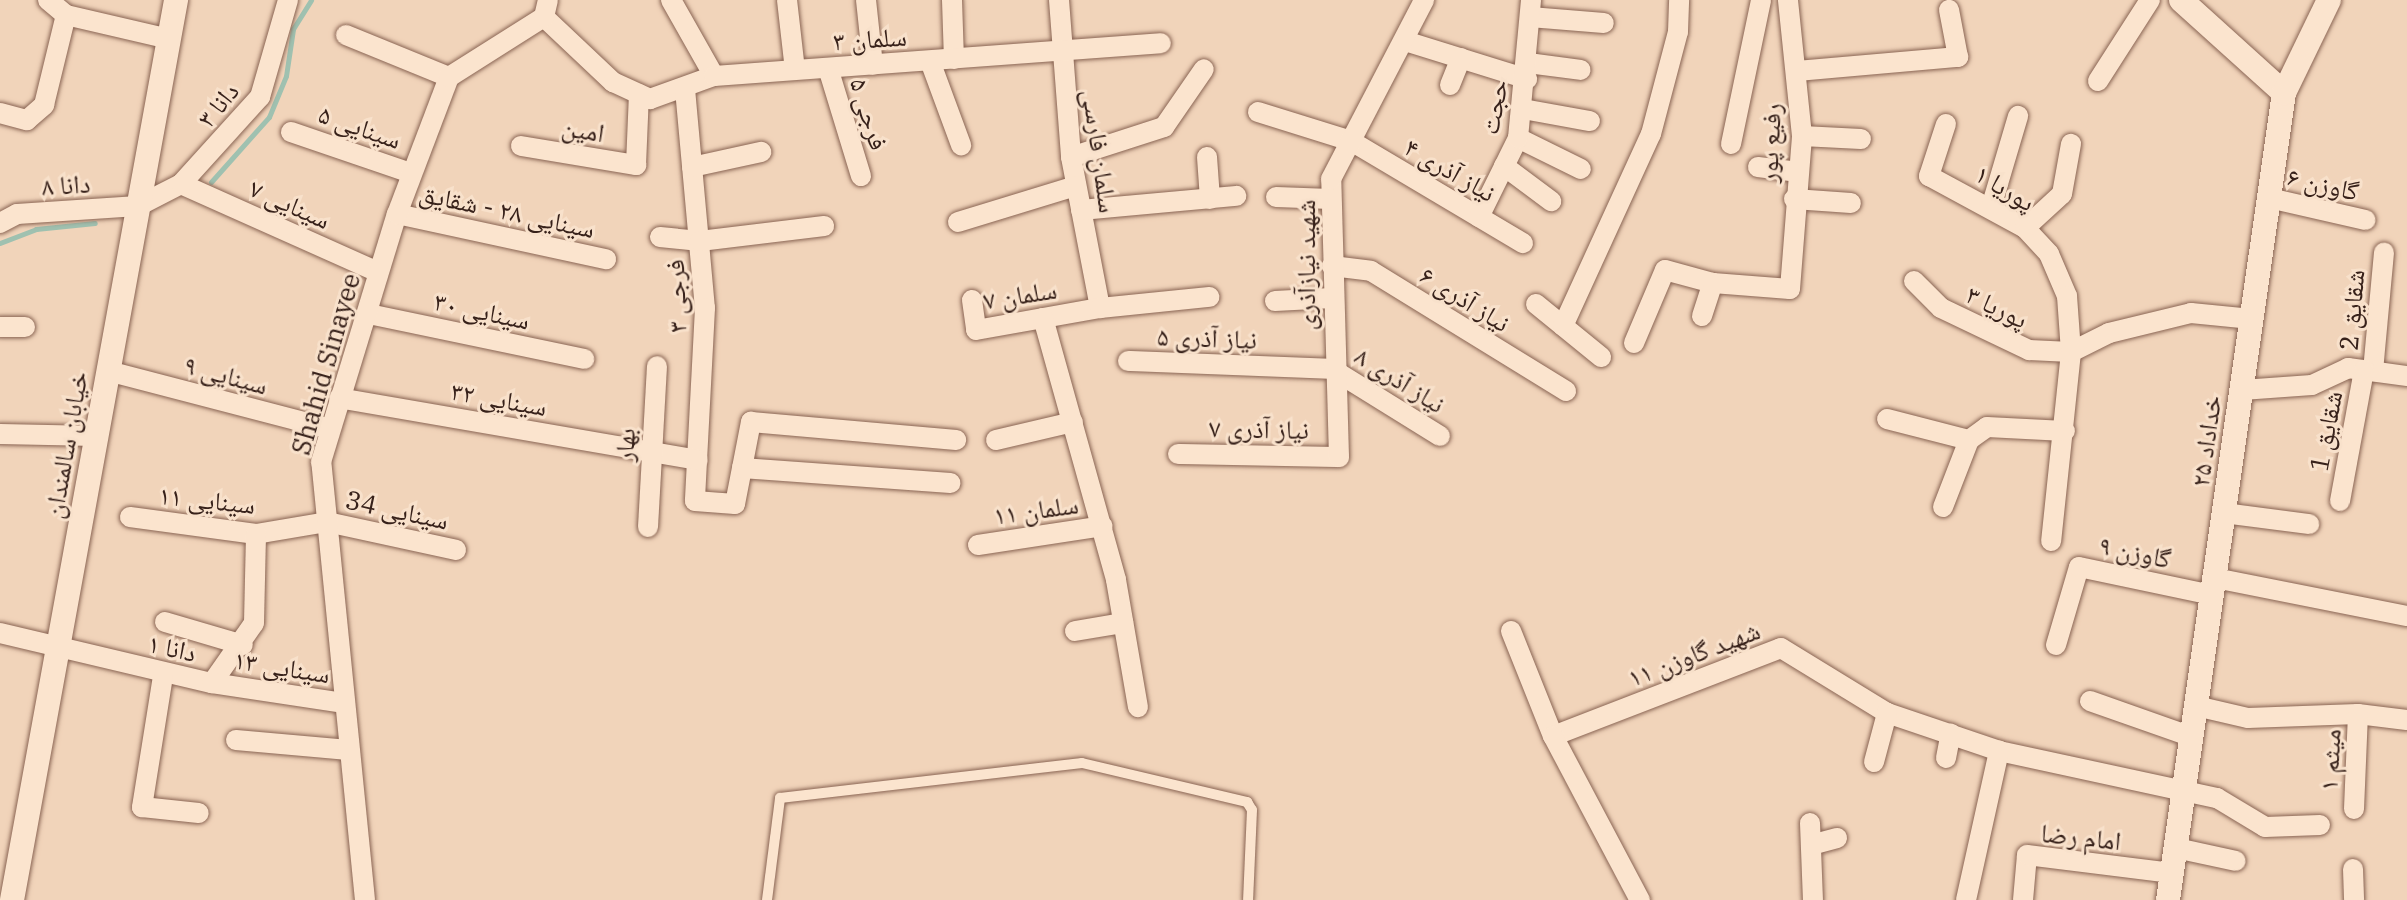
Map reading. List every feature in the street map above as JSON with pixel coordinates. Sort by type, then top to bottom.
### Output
[{"type":"street","points":[[48,0],[66,15],[169,39]]},
{"type":"street","name":"خیابان سالمندان","points":[[10,900],[176,0]]},
{"type":"street","name":"دانا ۳","points":[[138,206],[181,184],[260,97],[288,0]]},
{"type":"street","points":[[671,0],[714,76]]},
{"type":"street","points":[[787,0],[795,70]]},
{"type":"street","points":[[866,0],[873,65]]},
{"type":"street","points":[[952,0],[954,59]]},
{"type":"street","name":"سلمان فارسی","points":[[1059,0],[1071,157],[1100,308]]},
{"type":"street","name":"شهید نیازآذری","points":[[1339,457],[1332,369],[1331,179],[1424,0]]},
{"type":"street","points":[[1563,326],[1651,134],[1678,32],[1679,0]]},
{"type":"street","points":[[1731,144],[1761,0]]},
{"type":"street","name":"رفیع پور","points":[[1713,283],[1790,289],[1794,199],[1802,136],[1788,0]]},
{"type":"street","points":[[2098,81],[2150,0]]},
{"type":"street","name":"خداداد ۲۵","points":[[2168,900],[2284,93],[2329,0]]},
{"type":"street","points":[[2185,1],[2284,93]]},
{"type":"street","points":[[346,35],[449,77],[546,8],[613,82],[639,94]]},
{"type":"street","points":[[1531,9],[1604,23]]},
{"type":"street","name":"حجت","points":[[1479,217],[1518,138],[1531,9]]},
{"type":"street","points":[[1797,71],[1958,57],[1949,10]]},
{"type":"street","points":[[0,113],[27,120],[44,105],[66,15]]},
{"type":"street","points":[[1405,41],[1461,58],[1527,71],[1581,70]]},
{"type":"street","name":"سلمان ۳","points":[[639,94],[650,99],[685,89],[714,76],[1161,43]]},
{"type":"street","points":[[1450,85],[1461,58]]},
{"type":"street","points":[[930,61],[961,145]]},
{"type":"street","name":"فرجی ۵","points":[[828,68],[861,176]]},
{"type":"street","points":[[1071,157],[1164,127],[1204,69]]},
{"type":"street","name":"Shahid Sinayee","points":[[365,900],[321,462],[339,398],[369,314],[378,272],[397,214],[449,77]]},
{"type":"street","name":"فرجی ۳","points":[[685,89],[705,308],[695,501],[735,504],[742,468]]},
{"type":"street","name":"امین","points":[[521,146],[636,165],[639,94]]},
{"type":"street","points":[[1523,109],[1590,121]]},
{"type":"street","name":"نیاز آذری ۴","points":[[1258,112],[1351,141],[1523,243]]},
{"type":"street","points":[[1992,204],[2018,116]]},
{"type":"street","name":"پوریا ۱","points":[[1946,124],[1929,176],[1992,204],[2025,228],[2049,254],[2067,296],[2071,352],[2051,541]]},
{"type":"street","name":"سینایی ۵","points":[[291,132],[411,173]]},
{"type":"street","points":[[1802,136],[1861,139]]},
{"type":"street","points":[[1518,138],[1581,169]]},
{"type":"street","points":[[2025,228],[2062,194],[2071,144]]},
{"type":"street","points":[[692,167],[761,152]]},
{"type":"street","points":[[1207,157],[1210,199]]},
{"type":"street","points":[[1504,166],[1551,201]]},
{"type":"street","points":[[1758,167],[1799,172]]},
{"type":"street","name":"سینایی ۷","points":[[181,184],[378,272]]},
{"type":"street","points":[[958,222],[1076,186]]},
{"type":"street","points":[[1081,210],[1236,196]]},
{"type":"street","points":[[1276,197],[1331,199]]},
{"type":"street","name":"گاوزن ۶","points":[[2269,198],[2366,220]]},
{"type":"street","points":[[1794,199],[1851,203]]},
{"type":"street","name":"دانا ۸","points":[[0,223],[17,214],[138,206]]},
{"type":"street","name":"سینایی ۲۸ - شقایق","points":[[397,214],[606,259]]},
{"type":"street","points":[[660,237],[700,241],[824,226]]},
{"type":"street","name":"شقایق 2","points":[[2369,370],[2384,253]]},
{"type":"street","name":"نیاز آذری ۶","points":[[1332,266],[1371,271],[1566,391]]},
{"type":"street","points":[[1634,343],[1665,270],[1713,283],[1702,316]]},
{"type":"street","name":"پوریا ۳","points":[[1914,281],[1941,308],[1985,334],[2029,350],[2071,352]]},
{"type":"street","name":"سلمان ۷","points":[[972,300],[976,330],[1100,308],[1209,297]]},
{"type":"street","points":[[1275,301],[1332,298]]},
{"type":"street","points":[[1536,304],[1601,357]]},
{"type":"street","points":[[2071,352],[2109,333],[2191,313],[2252,319]]},
{"type":"street","name":"سینایی ۳۰","points":[[369,314],[584,359]]},
{"type":"street","points":[[1043,318],[1103,526],[1138,707]]},
{"type":"street","points":[[0,327],[25,327]]},
{"type":"street","name":"نیاز آذری ۵","points":[[1128,361],[1332,369]]},
{"type":"street","name":"بهار","points":[[648,527],[657,366]]},
{"type":"street","points":[[2242,390],[2312,385],[2348,368],[2407,376]]},
{"type":"street","name":"نیاز آذری ۸","points":[[1332,369],[1440,436]]},
{"type":"street","name":"شقایق 1","points":[[2340,501],[2369,370]]},
{"type":"street","name":"سینایی ۹","points":[[108,371],[330,429]]},
{"type":"street","name":"سینایی ۳۲","points":[[339,398],[698,460]]},
{"type":"street","points":[[1887,419],[1969,440]]},
{"type":"street","points":[[950,483],[742,468],[751,422],[956,440]]},
{"type":"street","points":[[996,440],[1073,422]]},
{"type":"street","points":[[1943,507],[1969,440],[1987,427],[2065,431]]},
{"type":"street","points":[[0,434],[96,436]]},
{"type":"street","name":"نیاز آذری ۷","points":[[1178,454],[1339,457]]},
{"type":"street","points":[[2224,513],[2309,524]]},
{"type":"street","name":"سینایی ۱۱","points":[[130,517],[256,534],[327,522]]},
{"type":"street","name":"سینایی 34","points":[[327,522],[456,550]]},
{"type":"street","name":"سلمان ۱۱","points":[[978,545],[1103,526]]},
{"type":"street","name":"دانا ۱","points":[[0,633],[58,645],[163,676],[212,683],[243,645],[254,623],[256,534]]},
{"type":"street","name":"گاوزن ۹","points":[[2056,645],[2079,567],[2213,586]]},
{"type":"street","points":[[2213,586],[2407,616]]},
{"type":"street","points":[[165,622],[243,645]]},
{"type":"street","points":[[1075,631],[1123,623]]},
{"type":"street","points":[[1511,631],[1553,736],[1640,900]]},
{"type":"street","name":"شهید گاوزن ۱۱","points":[[1553,736],[1781,648],[1887,713],[1999,751],[2217,798],[2265,827],[2320,825]]},
{"type":"street","points":[[163,676],[142,807],[199,813]]},
{"type":"street","name":"سینایی ۱۳","points":[[212,683],[344,703]]},
{"type":"street","points":[[2090,701],[2192,737]]},
{"type":"street","points":[[2196,706],[2248,718],[2405,714]]},
{"type":"street","points":[[1874,762],[1887,713]]},
{"type":"street","name":"میثم ۱","points":[[2354,809],[2358,714]]},
{"type":"street","points":[[1946,758],[1951,733]]},
{"type":"street","points":[[236,740],[349,750]]},
{"type":"street","points":[[1966,900],[1999,751]]},
{"type":"street","points":[[1810,823],[1813,900]]},
{"type":"street","points":[[1811,845],[1837,838]]},
{"type":"street","points":[[2176,848],[2236,861]]},
{"type":"street","name":"امام رضا","points":[[2023,900],[2027,855],[2172,873]]},
{"type":"street","points":[[2353,869],[2354,900]]},
{"type":"street","points":[[0,899],[10,900]]},
{"type":"lane","points":[[767,900],[780,798],[1082,763],[1247,802],[1252,810],[1248,900]]},
{"type":"waterway","points":[[211,182],[269,117],[286,76],[293,29],[311,0]]},
{"type":"waterway","points":[[0,243],[36,229],[95,223]]}]
